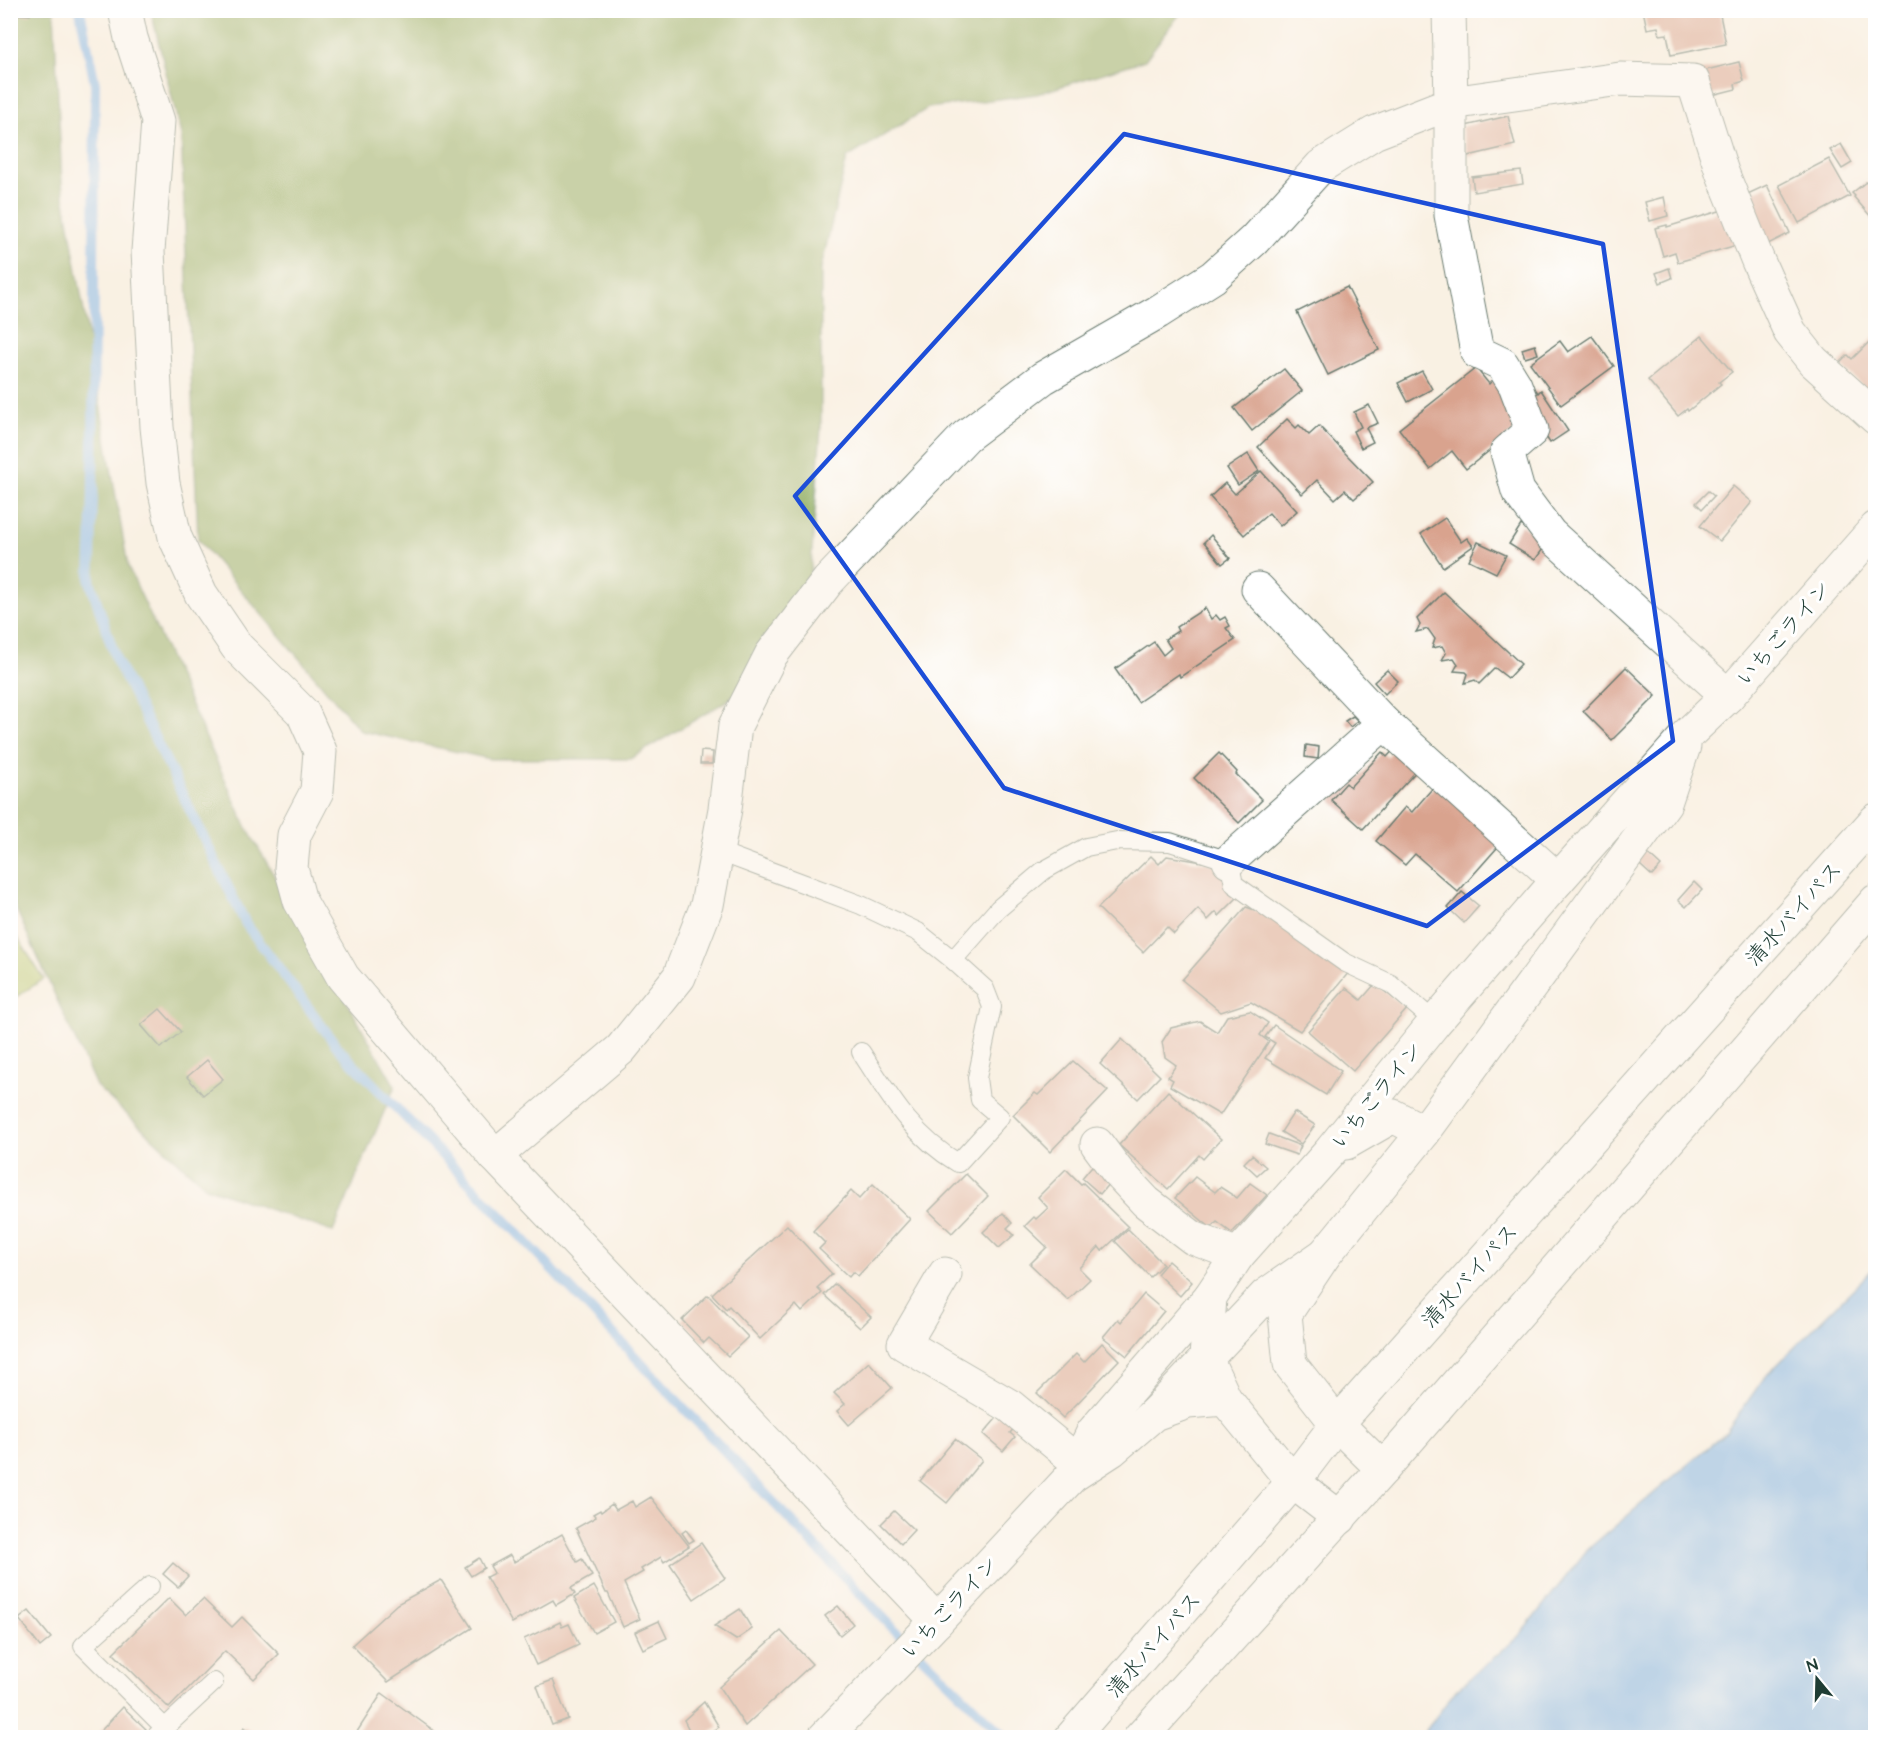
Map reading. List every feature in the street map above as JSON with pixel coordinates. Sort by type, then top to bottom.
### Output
[{"type":"main road","points":[[125,10],[158,121],[148,251],[157,427],[163,483],[175,537],[201,594],[237,647],[303,712],[320,751],[317,791],[294,835],[291,868],[300,901],[343,977],[495,1156],[937,1621]]},
{"type":"main road","points":[[1449,10],[1451,215],[1477,352],[1502,364],[1515,385],[1532,430],[1507,452],[1518,491],[1550,534],[1728,696]]},
{"type":"main road","points":[[495,1156],[621,1049],[679,977],[707,904],[725,809],[735,726],[771,655],[828,581],[966,436],[1042,378],[1158,312],[1214,277],[1254,240],[1322,166],[1374,133],[1451,103],[1620,79],[1693,81],[1722,172],[1790,332],[1813,361],[1875,418]]},
{"type":"main road","name":"いちごライン","points":[[825,1737],[937,1621],[1076,1470],[1094,1432],[1210,1297],[1238,1256],[1329,1153],[1435,1022],[1687,735],[1728,696],[1875,528]]},
{"type":"main road","points":[[1258,589],[1384,723],[1558,880]]},
{"type":"main road","points":[[1229,861],[1384,723]]},
{"type":"main road","name":"いちごライン","points":[[1383,1469],[1337,1424],[1290,1364],[1285,1314],[1325,1254],[1425,1132],[1665,803],[1687,735]]},
{"type":"main road","name":"清水バイパス","points":[[1071,1737],[1293,1482],[1337,1424],[1875,820]]},
{"type":"main road","points":[[1140,1737],[1340,1518],[1875,901]]},
{"type":"main road","points":[[1329,1153],[1393,1116],[1425,1132]]},
{"type":"main road","points":[[1097,1143],[1146,1202],[1193,1238],[1238,1256]]},
{"type":"main road","points":[[945,1274],[904,1344],[1010,1406],[1076,1470],[1112,1450],[1154,1414],[1266,1295],[1325,1254]]},
{"type":"main road","points":[[1210,1297],[1206,1358],[1225,1399],[1293,1482],[1340,1518]]},
{"type":"main road","points":[[1154,1414],[1188,1402],[1225,1399]]},
{"type":"lane","points":[[953,960],[998,909],[1043,871],[1086,847],[1117,841],[1170,842],[1229,861],[1234,884],[1344,962],[1391,984],[1435,1022]]},
{"type":"lane","points":[[717,852],[861,905],[918,932],[984,989],[992,1007],[977,1078],[980,1100],[1000,1117],[958,1163],[940,1152],[903,1117],[861,1052]]},
{"type":"lane","points":[[150,1586],[83,1646],[160,1732],[214,1682]]},
{"type":"highlighted area","points":[[1124,134],[1603,244],[1673,741],[1427,926],[1004,788],[795,496]]},
{"type":"green space","points":[[10,11],[54,11],[62,184],[128,566],[247,828],[395,1086],[333,1232],[206,1187],[96,1086],[11,898]]},
{"type":"green space","points":[[151,11],[1182,11],[1145,60],[1037,94],[928,108],[847,158],[821,268],[821,428],[809,593],[745,690],[630,759],[490,759],[361,731],[198,540],[181,135]]},
{"type":"green space","points":[[10,926],[44,979],[11,1000],[10,1000]]},
{"type":"water","points":[[1875,1267],[1875,1737],[1421,1737],[1456,1690],[1519,1636],[1587,1550],[1726,1432],[1764,1378]]},
{"type":"building","points":[[11,10],[30,10],[30,15],[11,14]]},
{"type":"building","points":[[1643,10],[1719,10],[1726,44],[1671,55],[1667,34],[1660,35],[1658,27],[1647,29]]},
{"type":"building","points":[[1739,62],[1744,81],[1735,84],[1736,89],[1704,97],[1698,72]]},
{"type":"building","points":[[1508,116],[1515,145],[1468,156],[1461,127]]},
{"type":"building","points":[[1841,144],[1852,163],[1842,169],[1830,150]]},
{"type":"building","points":[[1829,159],[1850,196],[1799,223],[1779,185]]},
{"type":"building","points":[[1521,171],[1523,184],[1474,192],[1472,177]]},
{"type":"building","points":[[1866,182],[1876,193],[1876,215],[1872,218],[1852,193]]},
{"type":"building","points":[[1767,185],[1790,233],[1764,246],[1741,197]]},
{"type":"building","points":[[1664,197],[1668,216],[1650,221],[1645,202]]},
{"type":"building","points":[[1726,209],[1737,245],[1678,262],[1675,252],[1663,256],[1655,228],[1667,225],[1667,227]]},
{"type":"building","points":[[1669,268],[1672,278],[1660,283],[1656,273]]},
{"type":"building","points":[[1347,287],[1379,350],[1328,375],[1297,312]]},
{"type":"building","points":[[1876,335],[1876,399],[1839,364],[1848,355],[1852,359]]},
{"type":"building","points":[[1592,336],[1614,366],[1561,405],[1530,363],[1560,341],[1568,352]]},
{"type":"building","points":[[1702,336],[1732,372],[1688,411],[1687,409],[1678,416],[1648,380]]},
{"type":"building","points":[[1535,345],[1538,354],[1525,358],[1522,349]]},
{"type":"building","points":[[1476,368],[1489,384],[1493,380],[1526,422],[1466,469],[1452,451],[1430,469],[1399,429]]},
{"type":"building","points":[[1284,369],[1302,391],[1252,431],[1234,408]]},
{"type":"building","points":[[1422,371],[1432,389],[1408,402],[1398,383]]},
{"type":"building","points":[[1536,390],[1538,393],[1541,390],[1568,431],[1550,443],[1522,400]]},
{"type":"building","points":[[1369,405],[1378,423],[1366,428],[1373,442],[1361,448],[1353,431],[1361,427],[1354,412]]},
{"type":"building","points":[[1287,419],[1296,428],[1299,425],[1309,435],[1319,426],[1373,482],[1354,499],[1345,490],[1335,499],[1317,480],[1302,494],[1258,447]]},
{"type":"building","points":[[1248,454],[1259,471],[1238,485],[1227,468]]},
{"type":"building","points":[[1261,471],[1297,511],[1280,526],[1269,513],[1244,535],[1210,497],[1225,483],[1235,494]]},
{"type":"building","points":[[1733,486],[1752,502],[1720,541],[1700,526]]},
{"type":"building","points":[[1708,491],[1714,496],[1702,509],[1696,503]]},
{"type":"building","points":[[1445,518],[1461,542],[1467,538],[1473,546],[1443,567],[1421,534]]},
{"type":"building","points":[[1521,525],[1548,542],[1535,560],[1509,544]]},
{"type":"building","points":[[1211,535],[1230,558],[1222,564],[1204,542]]},
{"type":"building","points":[[1478,542],[1506,555],[1496,573],[1469,560]]},
{"type":"building","points":[[1444,592],[1521,664],[1508,678],[1495,668],[1479,684],[1475,680],[1465,683],[1468,674],[1454,671],[1458,664],[1454,658],[1442,660],[1446,653],[1442,646],[1432,648],[1435,639],[1428,629],[1416,632],[1420,625],[1417,619]]},
{"type":"building","points":[[1205,608],[1211,619],[1216,615],[1220,620],[1225,617],[1230,626],[1226,628],[1235,640],[1138,702],[1115,669],[1154,642],[1163,655],[1171,648],[1165,639],[1178,631],[1176,627]]},
{"type":"building","points":[[1626,667],[1656,696],[1612,740],[1583,711]]},
{"type":"building","points":[[1387,670],[1398,681],[1385,694],[1374,682]]},
{"type":"building","points":[[1353,716],[1358,721],[1350,727],[1345,721]]},
{"type":"building","points":[[1400,743],[1423,764],[1363,829],[1331,800],[1346,783],[1350,787],[1382,752],[1387,757]]},
{"type":"building","points":[[1306,745],[1319,747],[1318,759],[1305,757]]},
{"type":"building","points":[[701,751],[713,752],[712,764],[700,764]]},
{"type":"building","points":[[1219,753],[1262,800],[1239,823],[1194,778]]},
{"type":"building","points":[[1437,783],[1504,840],[1458,892],[1415,854],[1405,865],[1376,841],[1405,807],[1412,812]]},
{"type":"building","points":[[1638,845],[1661,866],[1652,876],[1629,855]]},
{"type":"building","points":[[1151,856],[1159,864],[1167,856],[1214,864],[1239,896],[1219,916],[1216,912],[1208,920],[1198,909],[1174,934],[1167,927],[1143,952],[1098,908]]},
{"type":"building","points":[[1694,882],[1702,890],[1686,907],[1678,900]]},
{"type":"building","points":[[1462,892],[1479,906],[1464,923],[1448,908]]},
{"type":"building","points":[[1246,907],[1269,915],[1350,971],[1300,1031],[1251,1002],[1221,1012],[1182,980]]},
{"type":"building","points":[[1375,984],[1407,1009],[1353,1071],[1308,1031],[1346,988],[1361,1000]]},
{"type":"building","points":[[160,1009],[181,1032],[161,1048],[141,1025]]},
{"type":"building","points":[[1250,1011],[1268,1023],[1260,1035],[1269,1042],[1220,1115],[1170,1086],[1173,1080],[1168,1077],[1176,1065],[1165,1057],[1162,1042],[1171,1028],[1200,1021],[1217,1032],[1227,1016]]},
{"type":"building","points":[[1274,1025],[1341,1071],[1326,1095],[1265,1058],[1275,1043],[1265,1037]]},
{"type":"building","points":[[1122,1039],[1160,1076],[1138,1099],[1100,1064]]},
{"type":"building","points":[[207,1060],[223,1079],[203,1095],[187,1077]]},
{"type":"building","points":[[1073,1061],[1108,1091],[1050,1152],[1013,1115],[1035,1093],[1038,1095]]},
{"type":"building","points":[[1168,1091],[1221,1139],[1203,1159],[1199,1155],[1168,1189],[1119,1145]]},
{"type":"building","points":[[1294,1112],[1315,1125],[1301,1144],[1281,1132]]},
{"type":"building","points":[[1269,1134],[1301,1146],[1297,1155],[1265,1144]]},
{"type":"building","points":[[1252,1155],[1266,1167],[1257,1175],[1244,1163]]},
{"type":"building","points":[[1096,1161],[1114,1177],[1100,1194],[1082,1178]]},
{"type":"building","points":[[1066,1169],[1128,1227],[1102,1251],[1099,1247],[1079,1268],[1090,1279],[1068,1300],[1030,1264],[1047,1247],[1025,1226],[1048,1208],[1038,1197]]},
{"type":"building","points":[[966,1174],[988,1196],[952,1233],[929,1211]]},
{"type":"building","points":[[1195,1177],[1215,1192],[1220,1187],[1237,1198],[1250,1183],[1267,1195],[1232,1233],[1217,1222],[1211,1228],[1175,1198]]},
{"type":"building","points":[[873,1184],[910,1219],[858,1276],[853,1272],[849,1277],[819,1249],[825,1243],[813,1231],[851,1191],[859,1199]]},
{"type":"building","points":[[1003,1213],[1012,1223],[1007,1228],[1014,1235],[999,1248],[983,1232]]},
{"type":"building","points":[[787,1225],[832,1274],[817,1288],[822,1293],[802,1312],[796,1305],[760,1339],[729,1306],[726,1309],[712,1294]]},
{"type":"building","points":[[1128,1229],[1163,1264],[1150,1277],[1115,1241]]},
{"type":"building","points":[[1168,1261],[1192,1282],[1180,1296],[1157,1274]]},
{"type":"building","points":[[835,1284],[871,1317],[860,1328],[824,1295]]},
{"type":"building","points":[[1144,1294],[1164,1311],[1127,1356],[1103,1337],[1118,1319],[1121,1322]]},
{"type":"building","points":[[708,1295],[748,1337],[728,1356],[709,1338],[704,1343],[682,1320]]},
{"type":"building","points":[[1102,1343],[1119,1360],[1063,1418],[1037,1393],[1076,1354],[1084,1362]]},
{"type":"building","points":[[869,1362],[892,1388],[849,1425],[837,1411],[845,1404],[834,1393]]},
{"type":"building","points":[[1002,1412],[1017,1425],[1010,1433],[1015,1437],[1003,1451],[983,1434]]},
{"type":"building","points":[[955,1439],[982,1460],[947,1503],[920,1481]]},
{"type":"building","points":[[651,1497],[689,1546],[664,1562],[661,1557],[641,1569],[643,1572],[624,1583],[640,1619],[623,1627],[576,1528],[596,1517],[593,1514],[600,1510],[601,1512],[612,1504],[616,1510],[632,1501],[635,1507]]},
{"type":"building","points":[[894,1511],[914,1530],[901,1544],[881,1524]]},
{"type":"building","points":[[686,1530],[694,1540],[689,1543],[682,1533]]},
{"type":"building","points":[[562,1534],[577,1562],[582,1559],[592,1576],[571,1588],[575,1594],[556,1605],[553,1600],[512,1623],[486,1577],[494,1573],[490,1566],[510,1555],[514,1562]]},
{"type":"building","points":[[701,1543],[725,1578],[694,1599],[670,1564]]},
{"type":"building","points":[[479,1558],[484,1568],[471,1576],[465,1567]]},
{"type":"building","points":[[173,1563],[188,1576],[178,1587],[163,1574]]},
{"type":"building","points":[[441,1580],[472,1628],[388,1682],[352,1645],[397,1604]]},
{"type":"building","points":[[594,1586],[614,1622],[594,1633],[574,1598]]},
{"type":"building","points":[[169,1598],[186,1615],[203,1599],[232,1627],[242,1617],[279,1654],[254,1679],[225,1651],[169,1708],[113,1653]]},
{"type":"building","points":[[838,1606],[853,1624],[840,1635],[825,1616]]},
{"type":"building","points":[[740,1609],[752,1629],[736,1640],[714,1626]]},
{"type":"building","points":[[29,1611],[51,1638],[40,1647],[19,1619]]},
{"type":"building","points":[[659,1621],[667,1638],[643,1649],[635,1632]]},
{"type":"building","points":[[560,1622],[562,1627],[569,1624],[579,1645],[536,1665],[524,1639]]},
{"type":"building","points":[[781,1631],[812,1664],[745,1726],[719,1687]]},
{"type":"building","points":[[553,1680],[568,1719],[552,1725],[537,1686]]},
{"type":"building","points":[[382,1693],[444,1738],[353,1738]]},
{"type":"building","points":[[704,1702],[719,1727],[703,1738],[693,1738],[684,1720]]},
{"type":"building","points":[[123,1707],[146,1729],[139,1738],[98,1738],[96,1736]]},
{"type":"building","points":[[244,1727],[262,1738],[238,1738]]},
{"type":"waterway","points":[[80,10],[95,84],[93,493],[90,581],[116,659],[246,924],[339,1049],[509,1224],[892,1627],[1006,1738]]}]
